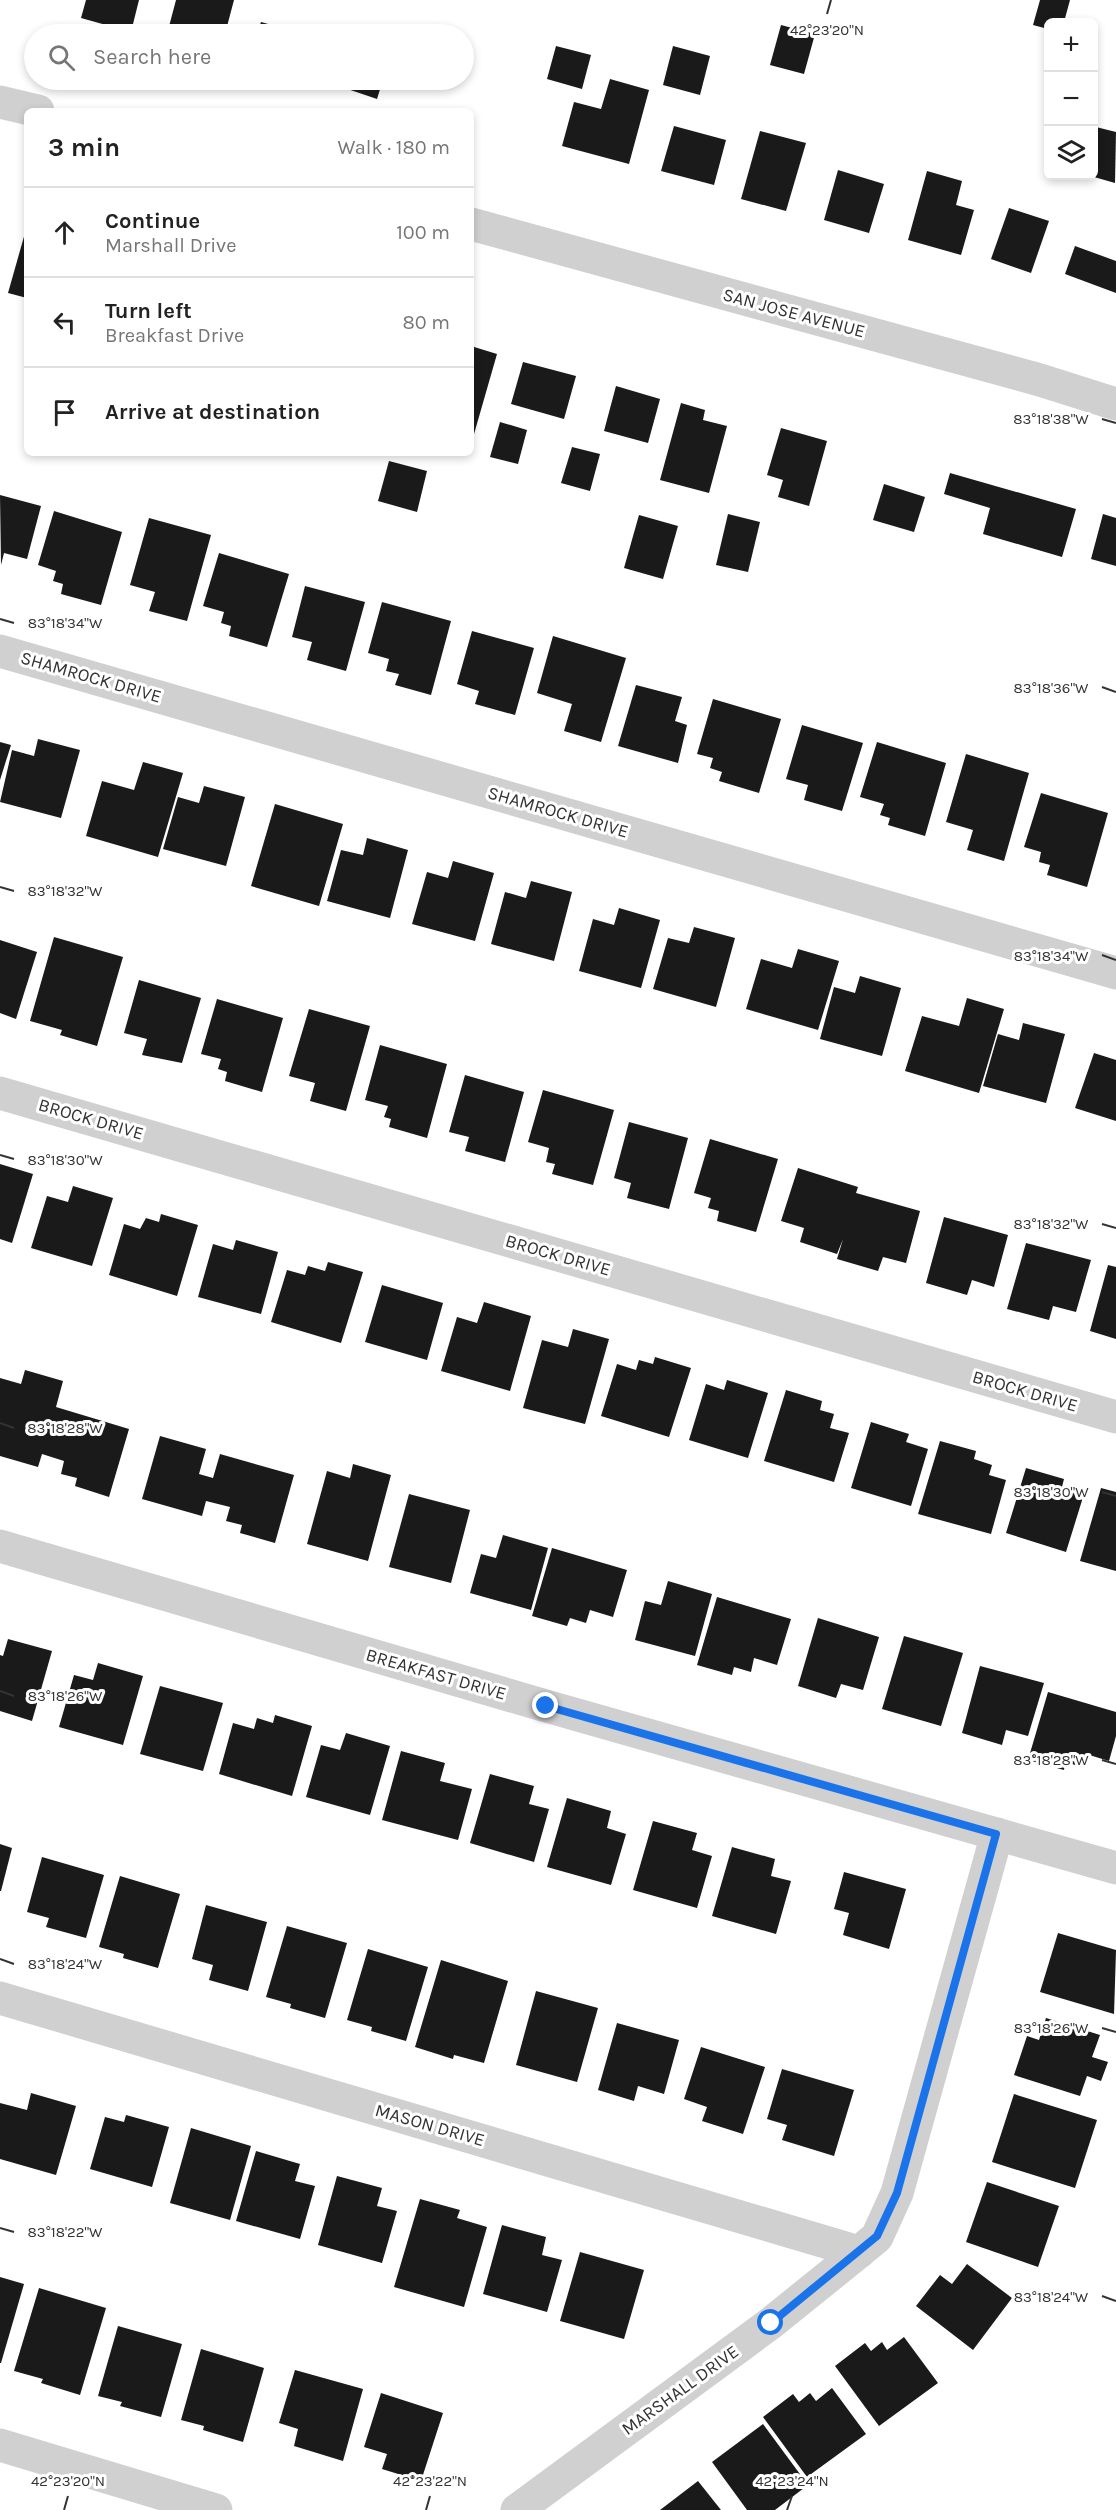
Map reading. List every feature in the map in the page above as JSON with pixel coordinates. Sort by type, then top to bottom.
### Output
[{"type":"street","points":[[0,102],[25,108]]},
{"type":"street","name":"SAN JOSE AVENUE","points":[[474,226],[1040,380],[1116,404]]},
{"type":"street","name":"SHAMROCK DRIVE","points":[[0,651],[1116,973]]},
{"type":"street","name":"BROCK DRIVE","points":[[0,1093],[1116,1417]]},
{"type":"street","name":"BREAKFAST DRIVE","points":[[0,1546],[1116,1868]]},
{"type":"street","name":"MARSHALL DRIVE","points":[[517,2510],[771,2323],[877,2236],[897,2193],[996,1834]]},
{"type":"street","name":"MASON DRIVE","points":[[0,1998],[859,2252]]},
{"type":"street","points":[[0,2445],[216,2510]]},
{"type":"building","points":[[86,0],[139,0],[133,24],[102,24],[81,18]]},
{"type":"building","points":[[176,0],[234,0],[228,24],[170,24]]},
{"type":"building","points":[[1040,0],[1070,0],[1065,18],[1044,18],[1044,28],[1033,25]]},
{"type":"building","points":[[781,25],[815,34],[804,74],[770,65]]},
{"type":"building","points":[[556,46],[591,55],[582,89],[547,79]]},
{"type":"building","points":[[673,46],[710,56],[700,95],[663,85]]},
{"type":"building","points":[[610,79],[649,90],[629,164],[562,146],[574,102],[601,109]]},
{"type":"building","points":[[350,90],[380,90],[377,99]]},
{"type":"building","points":[[674,126],[726,140],[714,185],[661,171]]},
{"type":"building","points":[[1098,128],[1116,132],[1115,183],[1098,178]]},
{"type":"building","points":[[760,131],[806,143],[786,211],[741,199]]},
{"type":"building","points":[[838,170],[884,184],[869,233],[824,220]]},
{"type":"building","points":[[927,171],[962,181],[956,205],[974,210],[961,255],[908,240]]},
{"type":"building","points":[[1009,208],[1049,221],[1031,273],[991,259]]},
{"type":"building","points":[[24,237],[24,297],[8,293]]},
{"type":"building","points":[[1075,246],[1116,261],[1116,293],[1065,274]]},
{"type":"building","points":[[474,347],[497,354],[474,434]]},
{"type":"building","points":[[523,362],[576,376],[564,419],[511,404]]},
{"type":"building","points":[[616,386],[660,399],[648,443],[604,431]]},
{"type":"building","points":[[681,403],[705,410],[703,420],[727,426],[709,493],[660,480]]},
{"type":"building","points":[[500,422],[527,430],[518,464],[490,457]]},
{"type":"building","points":[[781,428],[827,441],[809,506],[778,497],[783,480],[767,475]]},
{"type":"building","points":[[572,447],[600,454],[590,491],[561,483]]},
{"type":"building","points":[[389,461],[427,471],[417,512],[378,501]]},
{"type":"building","points":[[950,473],[1076,509],[1062,557],[983,534],[990,508],[944,494]]},
{"type":"building","points":[[884,484],[925,497],[914,532],[873,520]]},
{"type":"building","points":[[0,495],[41,506],[27,559],[4,553],[1,565]]},
{"type":"building","points":[[54,511],[122,532],[101,605],[61,594],[63,584],[53,581],[56,571],[38,565]]},
{"type":"building","points":[[728,514],[760,522],[748,572],[716,565]]},
{"type":"building","points":[[1103,514],[1116,518],[1116,566],[1091,559]]},
{"type":"building","points":[[639,515],[678,526],[663,579],[624,568]]},
{"type":"building","points":[[149,518],[211,535],[187,621],[149,611],[155,592],[130,585]]},
{"type":"building","points":[[219,553],[289,574],[267,647],[229,636],[231,626],[221,623],[224,612],[203,606]]},
{"type":"building","points":[[305,586],[365,602],[346,671],[307,660],[312,642],[292,637]]},
{"type":"building","points":[[382,602],[451,621],[431,695],[395,685],[399,674],[386,671],[389,659],[368,653]]},
{"type":"building","points":[[472,631],[534,648],[515,715],[475,704],[479,691],[457,684]]},
{"type":"building","points":[[553,636],[626,658],[601,742],[564,731],[572,704],[537,693]]},
{"type":"building","points":[[636,685],[682,697],[675,721],[687,725],[678,763],[618,746]]},
{"type":"building","points":[[713,699],[781,719],[759,793],[719,781],[722,772],[710,768],[713,758],[697,754]]},
{"type":"building","points":[[802,725],[863,743],[842,811],[804,800],[808,785],[786,779]]},
{"type":"building","points":[[38,739],[80,750],[61,818],[0,802],[12,750],[34,756]]},
{"type":"building","points":[[0,742],[11,745],[0,780]]},
{"type":"building","points":[[877,742],[946,763],[925,836],[888,825],[890,818],[880,815],[884,804],[860,797]]},
{"type":"building","points":[[966,754],[1029,773],[1004,861],[967,850],[973,830],[946,822]]},
{"type":"building","points":[[143,762],[183,773],[158,857],[86,836],[102,781],[134,790]]},
{"type":"building","points":[[204,786],[245,797],[226,866],[163,849],[178,797],[199,803]]},
{"type":"building","points":[[1041,793],[1108,813],[1087,887],[1047,875],[1050,865],[1039,862],[1041,852],[1024,847]]},
{"type":"building","points":[[275,804],[343,824],[319,906],[251,886]]},
{"type":"building","points":[[367,838],[408,850],[390,918],[327,901],[341,850],[363,855]]},
{"type":"building","points":[[453,861],[494,873],[475,941],[412,924],[427,872],[448,878]]},
{"type":"building","points":[[531,881],[572,892],[554,961],[491,944],[505,892],[526,898]]},
{"type":"building","points":[[619,908],[660,920],[641,988],[579,971],[593,919],[614,925]]},
{"type":"building","points":[[694,927],[735,938],[716,1007],[653,989],[668,938],[689,943]]},
{"type":"building","points":[[54,937],[123,957],[97,1046],[60,1035],[62,1030],[30,1021]]},
{"type":"building","points":[[0,940],[37,952],[16,1019],[0,1013]]},
{"type":"building","points":[[798,949],[839,961],[818,1030],[746,1009],[761,959],[792,968]]},
{"type":"building","points":[[860,976],[901,988],[882,1056],[820,1039],[834,987],[855,993]]},
{"type":"building","points":[[139,980],[201,998],[182,1063],[142,1055],[147,1039],[124,1033]]},
{"type":"building","points":[[967,998],[1004,1009],[979,1093],[905,1071],[922,1016],[959,1026]]},
{"type":"building","points":[[217,999],[283,1018],[262,1092],[225,1081],[227,1072],[218,1069],[221,1059],[201,1054]]},
{"type":"building","points":[[309,1009],[370,1026],[346,1111],[310,1101],[315,1083],[289,1076]]},
{"type":"building","points":[[1023,1023],[1065,1034],[1046,1103],[983,1086],[998,1034],[1019,1040]]},
{"type":"building","points":[[380,1045],[447,1064],[427,1138],[389,1127],[391,1119],[384,1117],[388,1106],[365,1100]]},
{"type":"building","points":[[1094,1053],[1116,1060],[1116,1121],[1075,1108]]},
{"type":"building","points":[[465,1075],[524,1092],[505,1162],[465,1151],[469,1137],[449,1132]]},
{"type":"building","points":[[543,1090],[614,1110],[593,1185],[552,1174],[555,1164],[546,1162],[549,1148],[528,1142]]},
{"type":"building","points":[[629,1122],[688,1138],[669,1209],[627,1198],[631,1183],[614,1178]]},
{"type":"building","points":[[710,1139],[778,1159],[756,1232],[717,1221],[719,1211],[708,1208],[711,1198],[694,1193]]},
{"type":"building","points":[[0,1164],[33,1174],[12,1243],[0,1239]]},
{"type":"building","points":[[798,1168],[858,1187],[856,1193],[920,1211],[906,1263],[883,1257],[878,1271],[837,1259],[843,1239],[837,1254],[800,1242],[804,1228],[781,1221]]},
{"type":"building","points":[[73,1186],[113,1198],[92,1266],[31,1248],[47,1196],[68,1202]]},
{"type":"building","points":[[161,1214],[198,1225],[177,1296],[109,1275],[124,1224],[140,1229],[146,1218],[159,1222]]},
{"type":"building","points":[[944,1217],[1008,1235],[994,1287],[972,1280],[967,1295],[926,1283]]},
{"type":"building","points":[[236,1240],[278,1252],[261,1314],[198,1297],[213,1244],[233,1250]]},
{"type":"building","points":[[1026,1243],[1091,1260],[1076,1312],[1053,1306],[1049,1320],[1007,1309]]},
{"type":"building","points":[[328,1262],[363,1272],[341,1343],[271,1322],[287,1270],[305,1275],[308,1266],[325,1271]]},
{"type":"building","points":[[1108,1265],[1116,1267],[1116,1339],[1090,1331]]},
{"type":"building","points":[[382,1285],[443,1303],[427,1360],[365,1342]]},
{"type":"building","points":[[484,1302],[531,1316],[510,1391],[441,1371],[457,1317],[477,1323]]},
{"type":"building","points":[[573,1329],[609,1339],[585,1424],[523,1408],[542,1340],[568,1347]]},
{"type":"building","points":[[655,1357],[691,1368],[669,1437],[601,1416],[617,1364],[636,1370],[639,1360],[653,1364]]},
{"type":"building","points":[[25,1370],[63,1381],[56,1407],[129,1429],[109,1497],[75,1486],[77,1478],[61,1474],[64,1461],[42,1454],[38,1467],[0,1456],[0,1378],[21,1384]]},
{"type":"building","points":[[727,1380],[768,1393],[748,1458],[689,1440],[706,1384],[724,1390]]},
{"type":"building","points":[[786,1390],[822,1401],[820,1410],[834,1414],[830,1428],[849,1433],[834,1482],[764,1461]]},
{"type":"building","points":[[871,1422],[909,1434],[906,1442],[928,1449],[911,1506],[851,1488]]},
{"type":"building","points":[[160,1436],[206,1449],[199,1474],[213,1478],[220,1454],[294,1475],[275,1543],[240,1533],[242,1525],[226,1521],[230,1507],[206,1501],[202,1516],[142,1499]]},
{"type":"building","points":[[940,1441],[976,1451],[974,1459],[992,1465],[989,1475],[1006,1480],[991,1534],[918,1514]]},
{"type":"building","points":[[353,1464],[391,1475],[368,1561],[307,1544],[327,1471],[350,1478]]},
{"type":"building","points":[[1026,1468],[1064,1479],[1062,1487],[1084,1494],[1066,1552],[1006,1533]]},
{"type":"building","points":[[1101,1488],[1116,1492],[1116,1571],[1080,1561]]},
{"type":"building","points":[[409,1494],[470,1510],[451,1583],[389,1567]]},
{"type":"building","points":[[503,1535],[548,1548],[531,1610],[470,1593],[481,1554],[496,1558]]},
{"type":"building","points":[[552,1548],[627,1570],[613,1617],[590,1610],[586,1623],[570,1618],[567,1626],[532,1616]]},
{"type":"building","points":[[668,1581],[712,1594],[695,1656],[635,1640],[645,1601],[661,1605]]},
{"type":"building","points":[[717,1597],[791,1619],[777,1665],[754,1658],[751,1672],[734,1667],[732,1675],[697,1665]]},
{"type":"building","points":[[818,1618],[879,1637],[863,1690],[841,1684],[836,1698],[798,1686]]},
{"type":"building","points":[[904,1636],[963,1653],[941,1726],[882,1709]]},
{"type":"building","points":[[8,1639],[52,1651],[32,1721],[0,1711],[0,1655],[3,1656]]},
{"type":"building","points":[[98,1663],[143,1676],[123,1745],[59,1727],[74,1675],[93,1680]]},
{"type":"building","points":[[980,1666],[1044,1683],[1028,1736],[1006,1730],[1002,1745],[962,1733]]},
{"type":"building","points":[[160,1686],[223,1703],[203,1771],[140,1754]]},
{"type":"building","points":[[1048,1692],[1116,1712],[1116,1736],[1109,1761],[1086,1754],[1082,1767],[1065,1762],[1064,1770],[1028,1760]]},
{"type":"building","points":[[275,1715],[312,1726],[292,1796],[219,1774],[233,1723],[254,1729],[257,1718],[273,1723]]},
{"type":"building","points":[[346,1733],[390,1746],[370,1815],[306,1797],[321,1745],[340,1750]]},
{"type":"building","points":[[401,1751],[445,1763],[440,1781],[472,1789],[458,1840],[382,1820]]},
{"type":"building","points":[[490,1774],[534,1786],[529,1804],[549,1809],[534,1862],[470,1843]]},
{"type":"building","points":[[567,1798],[611,1811],[607,1828],[626,1834],[611,1885],[547,1867]]},
{"type":"building","points":[[653,1821],[697,1833],[692,1850],[712,1856],[697,1908],[633,1890]]},
{"type":"building","points":[[0,1844],[12,1848],[1,1891],[0,1891]]},
{"type":"building","points":[[732,1847],[775,1859],[771,1876],[791,1881],[776,1934],[712,1916]]},
{"type":"building","points":[[42,1857],[104,1875],[86,1938],[46,1927],[49,1918],[27,1912]]},
{"type":"building","points":[[844,1872],[906,1889],[889,1949],[843,1935],[849,1913],[834,1909]]},
{"type":"building","points":[[120,1876],[180,1894],[158,1968],[123,1958],[124,1954],[99,1947]]},
{"type":"building","points":[[206,1905],[267,1922],[248,1991],[209,1980],[213,1965],[192,1959]]},
{"type":"building","points":[[287,1926],[347,1943],[325,2018],[290,2008],[291,2004],[266,1997]]},
{"type":"building","points":[[1058,1933],[1116,1950],[1114,2014],[1040,1992]]},
{"type":"building","points":[[368,1949],[428,1967],[406,2041],[371,2031],[372,2027],[347,2020]]},
{"type":"building","points":[[441,1960],[508,1981],[484,2063],[454,2055],[453,2059],[415,2047]]},
{"type":"building","points":[[536,1991],[598,2008],[577,2082],[516,2065]]},
{"type":"building","points":[[1046,2018],[1100,2035],[1092,2057],[1108,2062],[1101,2081],[1087,2076],[1080,2096],[1014,2075],[1027,2036],[1039,2040]]},
{"type":"building","points":[[617,2023],[679,2040],[664,2094],[638,2086],[634,2101],[598,2090]]},
{"type":"building","points":[[701,2047],[765,2067],[743,2134],[702,2121],[707,2107],[684,2099]]},
{"type":"building","points":[[782,2069],[854,2090],[834,2156],[782,2140],[787,2125],[767,2119]]},
{"type":"building","points":[[31,2093],[76,2106],[56,2175],[0,2159],[0,2103],[27,2110]]},
{"type":"building","points":[[1014,2094],[1097,2120],[1075,2188],[992,2162]]},
{"type":"building","points":[[126,2115],[169,2127],[152,2187],[90,2169],[105,2117],[124,2122]]},
{"type":"building","points":[[191,2128],[251,2146],[230,2220],[170,2203]]},
{"type":"building","points":[[256,2151],[300,2164],[295,2181],[315,2186],[300,2239],[236,2221]]},
{"type":"building","points":[[337,2176],[382,2188],[377,2206],[397,2211],[382,2263],[318,2245]]},
{"type":"building","points":[[987,2182],[1059,2206],[1038,2267],[966,2242]]},
{"type":"building","points":[[420,2199],[460,2210],[457,2218],[487,2227],[464,2307],[394,2287]]},
{"type":"building","points":[[502,2225],[546,2237],[542,2255],[562,2260],[547,2312],[483,2294]]},
{"type":"building","points":[[580,2252],[644,2270],[624,2339],[560,2321]]},
{"type":"building","points":[[967,2264],[1012,2298],[973,2350],[916,2306],[940,2275],[952,2284]]},
{"type":"building","points":[[0,2277],[24,2284],[1,2363],[0,2363]]},
{"type":"building","points":[[39,2288],[106,2308],[80,2395],[41,2383],[43,2379],[14,2371]]},
{"type":"building","points":[[118,2326],[182,2344],[161,2417],[120,2406],[122,2402],[98,2396]]},
{"type":"building","points":[[904,2337],[938,2383],[879,2426],[835,2366],[865,2343],[871,2351],[882,2342],[887,2350]]},
{"type":"building","points":[[201,2349],[264,2368],[243,2442],[203,2430],[204,2426],[181,2420]]},
{"type":"building","points":[[295,2370],[363,2389],[343,2461],[294,2446],[298,2429],[279,2423]]},
{"type":"building","points":[[832,2388],[866,2434],[807,2477],[763,2417],[793,2394],[799,2402],[810,2393],[816,2401]]},
{"type":"building","points":[[381,2393],[443,2413],[421,2481],[382,2469],[387,2454],[364,2447]]},
{"type":"building","points":[[763,2424],[808,2485],[775,2510],[747,2510],[712,2462]]},
{"type":"building","points":[[698,2481],[721,2510],[660,2510]]},
{"type":"route","points":[[546,1706],[996,1834],[897,2193],[888,2216],[877,2236],[771,2323]]}]
